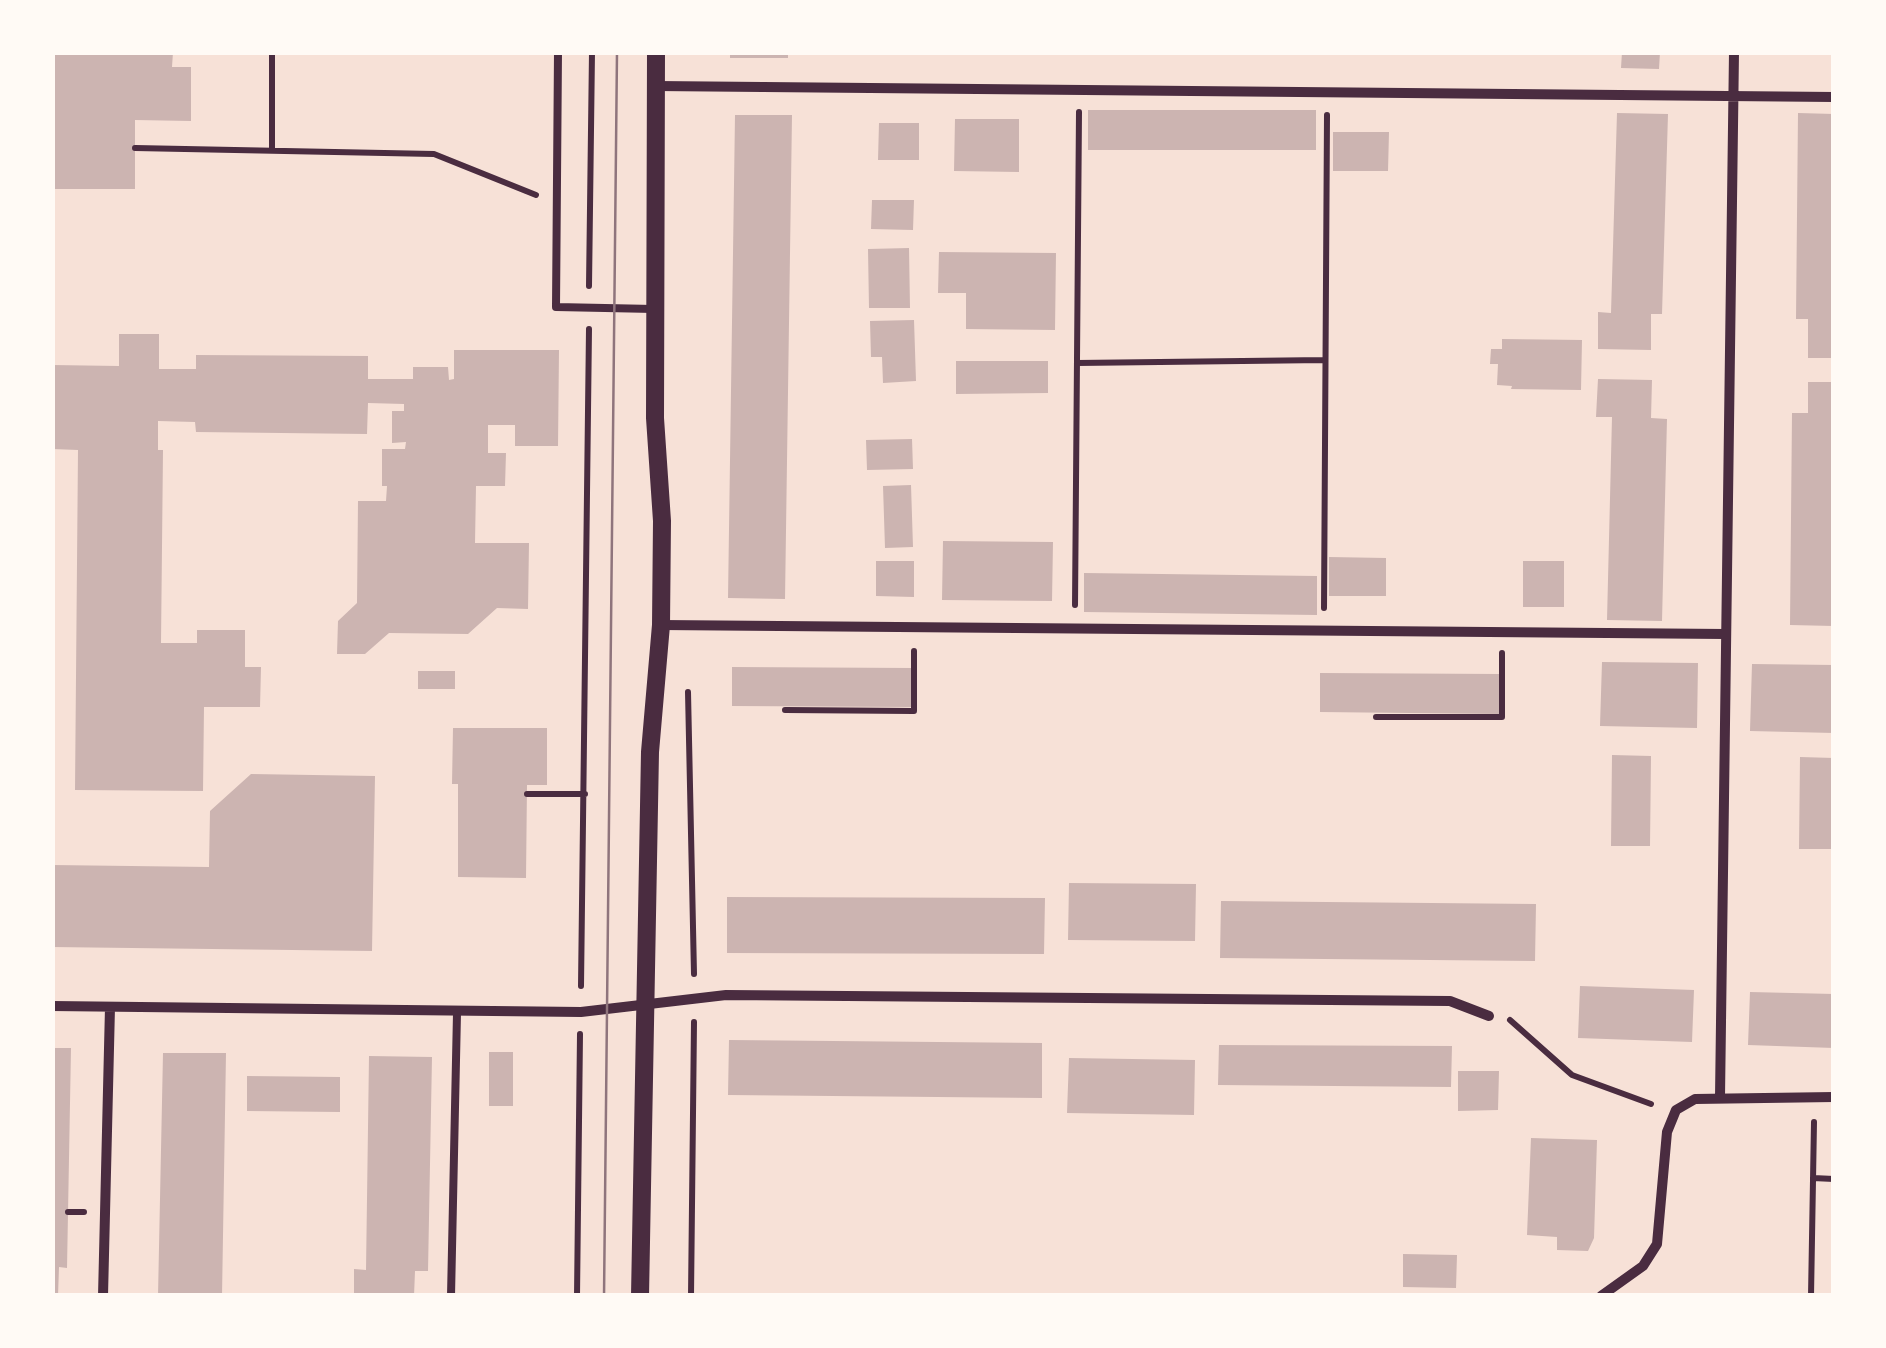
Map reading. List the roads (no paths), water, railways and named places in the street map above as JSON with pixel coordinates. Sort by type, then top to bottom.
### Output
[{"type":"street","points":[[640,1296],[650,752],[662,625],[662,521],[655,418],[656,52]]},
{"type":"street","points":[[1720,1096],[1734,52]]},
{"type":"street","points":[[656,86],[1834,97]]},
{"type":"street","points":[[662,625],[1726,634]]},
{"type":"street","points":[[52,1006],[581,1012],[726,996],[1450,1001],[1489,1016]]},
{"type":"street","points":[[103,1296],[110,1007]]},
{"type":"street","points":[[1601,1296],[1644,1266],[1657,1244],[1667,1132],[1676,1110],[1695,1098],[1834,1096]]},
{"type":"lane","points":[[558,52],[556,307],[654,310]]},
{"type":"lane","points":[[451,1296],[457,1012]]},
{"type":"tram line","points":[[604,1296],[617,52]]}]
